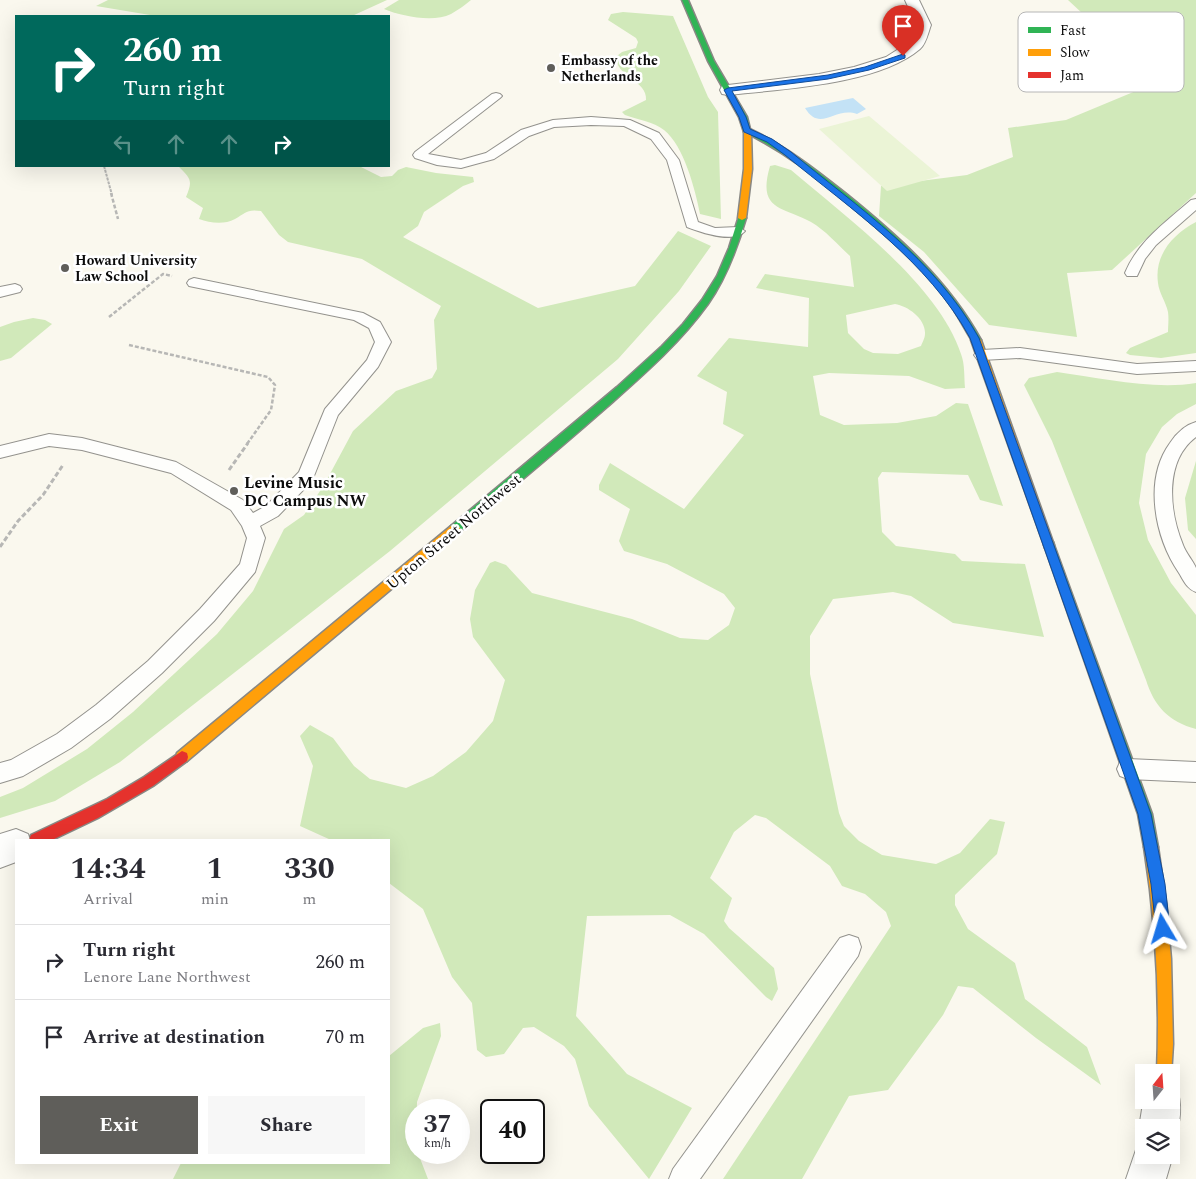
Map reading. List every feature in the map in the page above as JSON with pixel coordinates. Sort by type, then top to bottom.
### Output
[{"type":"street","points":[[686,0],[699,36],[743,117],[747,130],[769,140],[788,153],[907,252],[939,285],[959,312],[982,355],[1145,814],[1158,884],[1163,929],[1167,1000],[1166,1064]]},
{"type":"street","points":[[728,90],[828,77],[867,69],[903,56],[918,45],[924,30],[923,17],[912,0]]},
{"type":"street","name":"Upton Street Northwest","points":[[39,839],[64,829],[109,806],[170,767],[556,446],[626,385],[688,326],[720,280],[738,231],[746,196],[747,130]]},
{"type":"street","points":[[0,851],[15,846]]},
{"type":"street","points":[[1146,1179],[1150,1164]]},
{"type":"lane","points":[[496,96],[419,155],[437,161],[461,164],[490,156],[524,133],[553,124],[591,121],[626,123],[655,136],[673,160],[692,224],[714,232],[738,231]]},
{"type":"lane","points":[[1132,273],[1138,258],[1151,242],[1196,203]]},
{"type":"lane","points":[[194,283],[358,316],[375,325],[383,342],[373,363],[331,413],[306,476],[272,511],[250,523]]},
{"type":"lane","points":[[0,292],[14,288]]},
{"type":"lane","points":[[982,355],[1020,353],[1137,369],[1196,366]]},
{"type":"lane","points":[[1196,428],[1189,432],[1172,451],[1164,479],[1164,509],[1171,537],[1179,558],[1196,584]]},
{"type":"lane","points":[[0,452],[50,440],[82,444],[176,468],[237,505],[250,523],[256,538],[248,567],[207,615],[154,667],[102,712],[64,741],[15,769],[0,773]]},
{"type":"lane","points":[[1128,769],[1196,772]]},
{"type":"lane","points":[[683,1179],[850,947]]},
{"type":"path","points":[[104,167],[118,219]]},
{"type":"path","points":[[109,317],[164,274],[194,283]]},
{"type":"path","points":[[129,345],[268,376],[275,385],[271,410],[224,477]]},
{"type":"path","points":[[0,546],[18,521],[43,495],[60,469],[82,444]]},
{"type":"green space","points":[[108,0],[387,0],[354,15],[150,15],[96,6]]},
{"type":"green space","points":[[399,0],[471,0],[444,17],[417,18],[384,9]]},
{"type":"green space","points":[[1068,0],[1196,0],[1196,193],[1112,270],[1067,273],[1077,337],[989,325],[924,252],[879,216],[881,186],[967,175],[1013,157],[1008,128],[1066,120],[1133,92],[1184,92],[1184,12],[1081,12]]},
{"type":"green space","points":[[623,12],[673,16],[708,97],[718,112],[721,219],[700,214],[688,169],[671,137],[660,127],[625,115],[622,112],[646,100],[642,88],[617,63],[617,56],[622,52],[636,48],[638,42],[636,38],[608,20],[611,14]]},
{"type":"green space","points":[[869,116],[940,176],[887,191],[819,129]]},
{"type":"green space","points":[[775,165],[791,170],[863,230],[912,277],[932,302],[949,328],[962,358],[965,388],[945,389],[909,376],[829,373],[813,376],[820,415],[844,425],[897,423],[936,416],[956,403],[968,404],[1003,506],[980,500],[968,475],[882,472],[878,478],[882,532],[896,546],[955,554],[962,561],[1025,564],[1044,637],[953,623],[911,596],[893,592],[833,599],[810,636],[810,674],[839,813],[844,826],[859,841],[882,855],[936,864],[960,853],[990,819],[1005,822],[997,854],[955,895],[955,905],[968,929],[1015,963],[1025,999],[1087,1047],[1101,1085],[1036,1038],[973,988],[958,986],[943,1015],[888,1090],[849,1096],[802,1179],[723,1179],[891,926],[886,912],[865,894],[842,886],[830,866],[766,818],[755,815],[734,832],[710,878],[732,898],[724,921],[729,928],[774,968],[778,989],[772,1001],[704,934],[670,915],[587,916],[576,1016],[627,1074],[692,1108],[649,1179],[589,1106],[575,1059],[564,1046],[534,1027],[523,1028],[504,1054],[486,1057],[477,1050],[472,1003],[452,977],[423,909],[390,884],[390,839],[329,839],[300,826],[313,766],[300,736],[310,725],[333,738],[354,766],[370,779],[406,788],[433,776],[466,752],[493,721],[505,680],[473,637],[470,619],[475,590],[490,563],[495,561],[506,565],[532,593],[632,619],[680,638],[708,640],[729,625],[735,608],[724,594],[667,564],[624,551],[619,541],[630,509],[599,490],[599,485],[610,463],[684,509],[744,435],[723,424],[727,392],[697,376],[729,338],[808,347],[809,298],[756,288],[765,274],[854,287],[850,256],[816,225],[775,205],[767,191],[770,166]],"holes":[[[895,304],[905,307],[923,323],[925,334],[921,346],[898,354],[873,353],[864,349],[848,333],[846,315]]]},
{"type":"green space","points":[[179,167],[361,167],[381,177],[392,176],[398,170],[406,167],[436,173],[473,177],[474,182],[463,186],[424,212],[418,226],[403,237],[538,308],[635,286],[678,231],[711,246],[679,291],[618,359],[390,551],[120,762],[55,801],[0,818],[0,797],[23,788],[87,749],[133,712],[217,634],[253,591],[284,529],[304,515],[324,485],[353,431],[396,391],[432,378],[437,369],[434,320],[441,306],[362,259],[288,242],[279,235],[261,211],[249,211],[231,221],[222,223],[199,219],[203,208],[186,197],[190,187],[190,180]]},
{"type":"green space","points":[[1196,222],[1196,353],[1161,358],[1126,353],[1130,348],[1168,332],[1168,312],[1158,283],[1159,263],[1167,246],[1173,239]]},
{"type":"green space","points":[[33,318],[45,320],[52,324],[11,358],[0,361],[0,327]]},
{"type":"green space","points":[[1057,372],[1145,384],[1180,385],[1196,383],[1196,404],[1177,414],[1162,427],[1146,454],[1139,503],[1148,540],[1171,583],[1196,615],[1196,729],[1170,717],[1153,698],[1052,441],[1024,385],[1029,378]]},
{"type":"green space","points":[[1196,461],[1196,539],[1188,530],[1185,498]]},
{"type":"green space","points":[[440,1023],[441,1036],[418,1099],[405,1099],[405,1164],[422,1164],[428,1179],[173,1179],[180,1164],[390,1164],[390,1055],[423,1028]]},
{"type":"water","points":[[853,98],[866,109],[857,114],[842,113],[822,119],[811,115],[805,108]]},
{"type":"traffic: fast","points":[[685,0],[711,61],[743,117],[747,130],[780,148],[800,162],[849,200],[912,255],[949,297],[964,318],[976,340]]},
{"type":"traffic: fast","points":[[455,529],[620,390],[686,326],[705,302],[721,276],[733,248],[742,218]]},
{"type":"traffic: fast","points":[[1049,545],[1145,814],[1151,847]]},
{"type":"traffic: slow","points":[[742,218],[748,169],[747,130]]},
{"type":"traffic: slow","points":[[976,340],[1049,545]]},
{"type":"traffic: slow","points":[[182,757],[455,529]]},
{"type":"traffic: slow","points":[[1151,847],[1164,959],[1165,1064]]},
{"type":"traffic: jam","points":[[38,839],[112,804],[166,770],[182,757]]},
{"type":"place","name":"Embassy of the Netherlands","points":[[551,68]]},
{"type":"place","name":"Howard University Law School","points":[[65,268]]},
{"type":"place","name":"Levine Music DC Campus NW","points":[[234,491]]},
{"type":"route","points":[[903,56],[867,69],[828,77],[728,90],[743,117],[747,130],[769,140],[788,153],[903,247],[939,285],[965,320],[975,338],[1145,814],[1158,884],[1163,929]]}]
